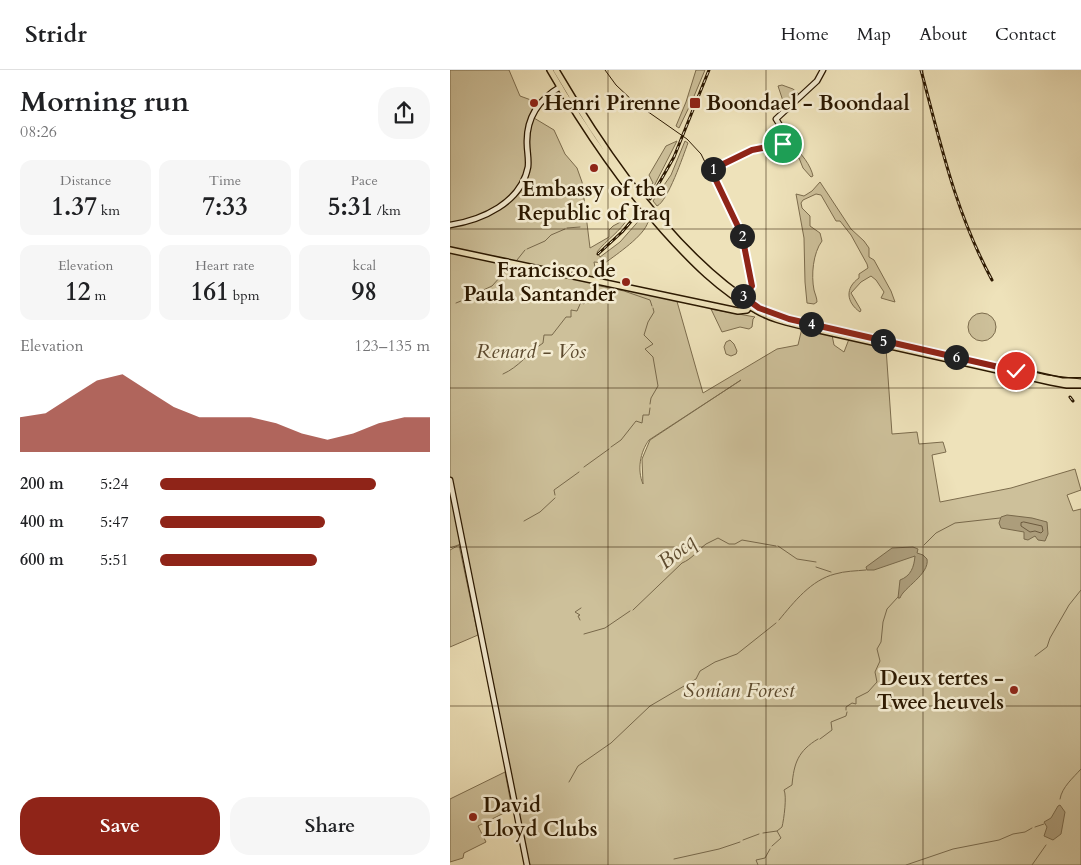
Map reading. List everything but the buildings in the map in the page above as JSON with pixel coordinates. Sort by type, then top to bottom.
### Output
[{"type":"main road","points":[[550,70],[620,179],[660,227],[706,274],[748,304],[776,319],[1052,379],[1080,383]]},
{"type":"main road","points":[[556,70],[600,141],[644,199],[697,259],[737,292],[748,304]]},
{"type":"main road","points":[[450,250],[742,312],[747,310],[748,304]]},
{"type":"street","points":[[737,292],[748,291],[752,286],[742,235],[712,172],[713,169],[752,150],[787,140],[776,119],[818,81],[822,70]]},
{"type":"street","points":[[450,225],[484,216],[496,210],[511,197],[525,175],[528,164],[528,129],[535,108],[560,87]]},
{"type":"street","points":[[450,480],[527,865]]},
{"type":"green space","name":"Sonian Forest","points":[[450,70],[509,70],[520,96],[531,100],[537,109],[534,118],[554,130],[565,154],[577,168],[582,182],[590,248],[609,237],[609,230],[613,226],[628,218],[621,228],[597,252],[600,257],[620,242],[643,216],[648,222],[636,239],[616,255],[605,263],[594,262],[598,282],[676,298],[703,393],[777,349],[798,345],[802,328],[832,335],[834,345],[844,352],[849,339],[886,348],[892,434],[917,432],[919,444],[943,442],[946,452],[932,455],[940,502],[1011,488],[1075,469],[1081,490],[1067,495],[1073,511],[1081,509],[1081,865],[526,865],[461,544],[450,548]],"holes":[[[741,380],[650,440],[642,459],[643,484],[640,473],[640,461],[643,450],[649,440]]]},
{"type":"green space","points":[[696,70],[705,70],[679,128],[676,126]]},
{"type":"green space","points":[[782,85],[793,89],[799,94],[785,107],[778,86]]},
{"type":"green space","points":[[677,141],[649,196],[645,193],[645,190],[653,183],[649,175],[666,146]]},
{"type":"green space","points":[[685,141],[688,143],[675,177],[666,196],[657,206],[653,201],[671,175]]},
{"type":"green space","points":[[793,147],[805,160],[813,176],[811,177],[803,168],[799,158],[791,157]]},
{"type":"green space","points":[[820,182],[851,229],[869,248],[869,257],[874,260],[895,302],[881,298],[884,292],[871,276],[861,282],[851,293],[861,310],[860,312],[852,304],[849,291],[854,282],[859,278],[859,274],[868,268],[867,264],[851,235],[840,221],[836,221],[821,195],[816,194],[803,200],[801,203],[802,208],[810,216],[810,226],[820,233],[822,241],[815,258],[813,271],[813,284],[817,302],[814,304],[807,303],[804,238],[796,194],[804,196],[812,191]]},
{"type":"green space","points":[[711,309],[755,317],[752,327],[749,329],[740,327],[722,332]]},
{"type":"green space","points":[[982,313],[992,317],[996,327],[992,337],[982,341],[972,337],[968,327],[972,317]]},
{"type":"green space","points":[[730,340],[737,351],[736,354],[731,356],[726,354],[724,347],[726,342]]},
{"type":"green space","points":[[459,545],[478,635],[450,647],[450,550]]},
{"type":"green space","name":"David Lloyd Clubs","points":[[505,772],[512,809],[478,826],[486,842],[464,853],[463,858],[450,862],[450,799]]},
{"type":"water","points":[[1007,515],[1047,522],[1048,534],[1045,541],[1038,540],[1035,536],[1028,540],[1024,539],[1024,532],[1001,528],[999,523],[1001,517]]},
{"type":"water","points":[[913,547],[918,549],[917,553],[927,559],[927,565],[921,575],[898,598],[900,580],[911,571],[915,556],[874,570],[867,570],[866,567],[892,548]]},
{"type":"water","points":[[1060,805],[1065,812],[1061,834],[1053,840],[1044,836],[1047,827],[1044,822],[1051,818]]},
{"type":"waterway","points":[[567,228],[580,227]]},
{"type":"waterway","points":[[527,249],[565,229]]},
{"type":"waterway","points":[[517,260],[525,250]]},
{"type":"waterway","points":[[464,299],[492,286],[511,265]]},
{"type":"waterway","points":[[595,285],[624,291],[650,300],[652,306]]},
{"type":"waterway","points":[[503,374],[514,368],[543,343],[544,335],[552,335],[566,317],[571,317],[571,310],[577,311],[581,302],[584,304],[591,294]]},
{"type":"waterway","points":[[456,303],[461,301]]},
{"type":"waterway","points":[[650,404],[651,398],[658,386],[653,357],[645,349],[653,344],[644,335],[648,322],[654,312],[653,308]]},
{"type":"waterway","points":[[611,447],[621,440],[636,421],[642,423],[643,415],[649,415],[650,408]]},
{"type":"waterway","points":[[584,467],[609,449]]},
{"type":"waterway","points":[[555,495],[554,490],[579,472]]},
{"type":"waterway","points":[[524,521],[540,512],[555,498]]},
{"type":"waterway","points":[[924,545],[936,533],[955,523],[1000,518]]},
{"type":"waterway","name":"Bocq","points":[[633,610],[682,563],[692,557],[706,544],[718,538],[729,544],[735,544],[742,540],[776,546]]},
{"type":"waterway","name":"Bocq","points":[[778,546],[797,559],[816,562]]},
{"type":"waterway","name":"Bocq","points":[[816,567],[831,572]]},
{"type":"waterway","points":[[779,620],[804,592],[818,581],[839,573],[866,570]]},
{"type":"waterway","points":[[1035,656],[1047,647],[1050,638],[1069,605],[1081,590]]},
{"type":"waterway","points":[[846,710],[846,707],[852,703],[856,704],[856,698],[868,692],[877,682],[875,672],[880,661],[877,649],[881,642],[883,622],[887,609],[898,597]]},
{"type":"waterway","points":[[580,620],[578,616],[580,615],[575,612],[581,608]]},
{"type":"waterway","name":"Bocq","points":[[584,634],[605,628],[630,611]]},
{"type":"waterway","points":[[569,782],[578,766],[611,743],[650,706],[696,679],[700,671],[715,662],[737,654],[776,623]]},
{"type":"waterway","points":[[820,739],[832,730],[831,722],[846,716],[847,712]]},
{"type":"waterway","points":[[772,846],[781,838],[777,831],[782,827],[783,823],[784,790],[792,785],[798,758],[806,748],[818,739]]},
{"type":"waterway","points":[[1060,799],[1065,787],[1081,769]]},
{"type":"waterway","points":[[1035,827],[1044,824]]},
{"type":"waterway","points":[[906,865],[953,849],[999,840],[1032,828]]},
{"type":"waterway","points":[[763,833],[777,831]]},
{"type":"waterway","points":[[743,840],[759,834]]},
{"type":"waterway","points":[[674,859],[719,849],[740,842]]},
{"type":"waterway","points":[[1032,865],[1046,845]]},
{"type":"waterway","points":[[758,865],[756,860],[765,858],[770,849]]},
{"type":"tram line","points":[[605,70],[616,85],[634,102],[687,139],[701,154],[741,235],[754,297],[760,305],[774,313],[785,316],[1047,375],[1081,379]]},
{"type":"railway","points":[[650,199],[674,157],[709,70]]},
{"type":"railway","points":[[921,70],[950,177],[968,229],[992,280]]},
{"type":"railway","points":[[598,254],[622,232],[640,211]]},
{"type":"railway","points":[[1070,397],[1073,401]]},
{"type":"place","name":"Henri Pirenne","points":[[534,103]]},
{"type":"place","name":"Boondael - Boondaal","points":[[695,103]]},
{"type":"place","name":"Embassy of the Republic of Iraq","points":[[594,168]]},
{"type":"place","name":"Francisco de Paula Santander","points":[[626,282]]},
{"type":"place","name":"Deux tertes - Twee heuvels","points":[[1014,690]]},
{"type":"place","name":"David Lloyd Clubs","points":[[473,817]]},
{"type":"route","points":[[783,144],[752,150],[713,169],[712,172],[743,240],[752,286],[748,291],[737,292],[759,308],[789,319],[1016,371]]},
{"type":"park label","name":"Renard - Vos","points":[[531,351]]}]
